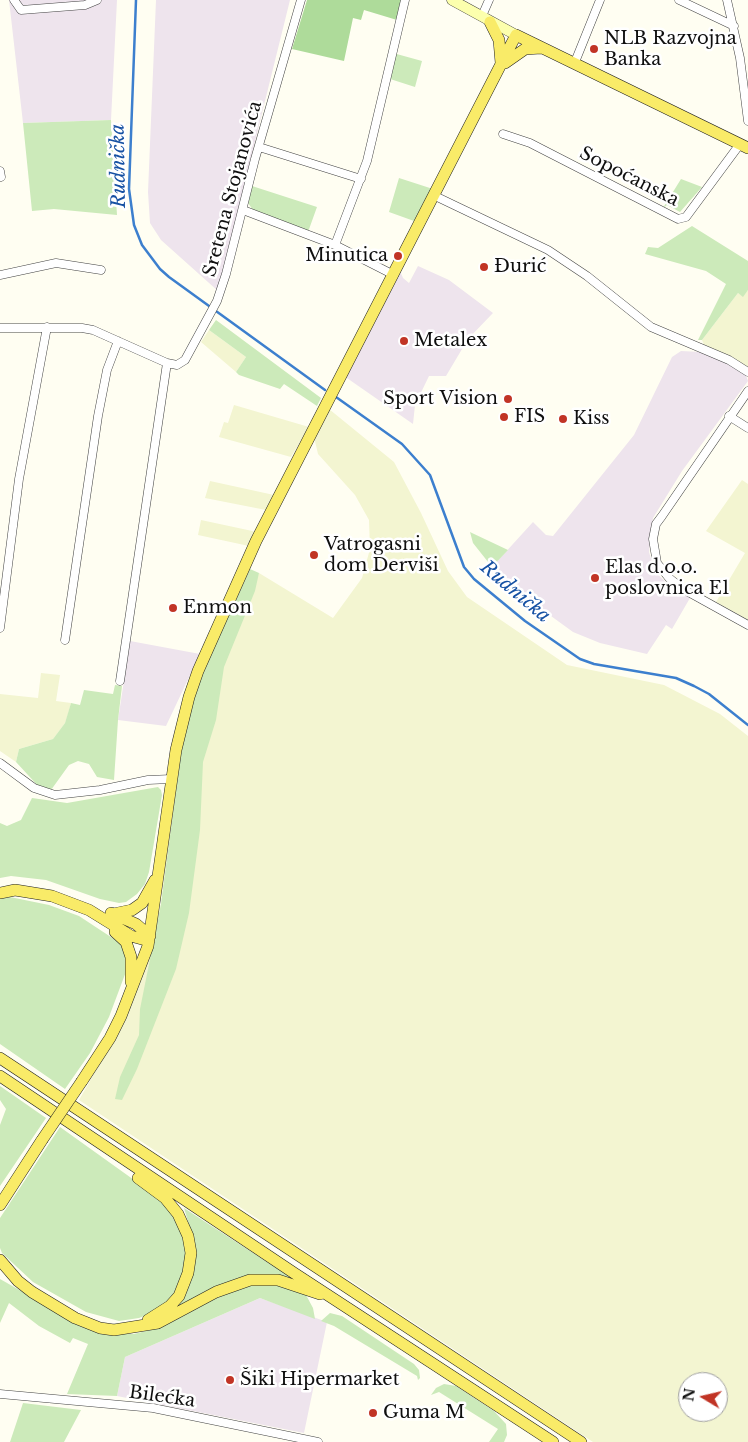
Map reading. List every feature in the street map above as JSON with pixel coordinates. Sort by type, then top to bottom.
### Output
[{"type":"main road","points":[[452,0],[516,35],[746,145]]},
{"type":"main road","points":[[486,19],[499,40],[500,69]]},
{"type":"main road","points":[[0,1205],[110,1038],[126,1004],[150,939],[171,779],[182,722],[198,671],[253,547],[324,406],[435,196],[516,35]]},
{"type":"main road","points":[[500,69],[506,61],[525,49],[543,48]]},
{"type":"main road","points":[[92,912],[113,914],[132,910],[142,903],[152,887],[163,845]]},
{"type":"main road","points":[[0,892],[15,890],[33,891],[52,896],[92,912],[123,932],[150,939]]},
{"type":"main road","points":[[92,912],[126,942],[131,957],[132,975],[126,1004]]},
{"type":"main road","points":[[113,914],[136,924],[150,939]]},
{"type":"main road","points":[[0,1054],[38,1083]]},
{"type":"main road","points":[[0,1058],[581,1442]]},
{"type":"main road","points":[[0,1076],[553,1442]]},
{"type":"main road","points":[[77,1128],[84,1140],[165,1198],[178,1214],[188,1236],[190,1263],[185,1285],[178,1296],[155,1317],[126,1329]]},
{"type":"main road","points":[[0,1260],[18,1281]]},
{"type":"main road","points":[[0,1273],[18,1281],[75,1318],[100,1328],[126,1329],[158,1323],[216,1292],[250,1280],[278,1280],[334,1298]]},
{"type":"street","points":[[14,0],[20,10],[85,5],[97,0]]},
{"type":"street","name":"Sretena Stojanovića","points":[[167,363],[178,365],[185,360],[217,301],[235,246],[259,147],[301,0]]},
{"type":"street","points":[[335,246],[361,179],[405,0]]},
{"type":"street","points":[[486,19],[489,0]]},
{"type":"street","points":[[575,62],[600,0]]},
{"type":"street","points":[[679,0],[734,26]]},
{"type":"street","points":[[727,0],[734,26],[748,121]]},
{"type":"street","name":"Sopoćanska","points":[[503,134],[524,140],[678,219],[686,217],[746,145]]},
{"type":"street","points":[[259,147],[361,179]]},
{"type":"street","points":[[0,171],[1,177]]},
{"type":"street","points":[[435,196],[548,250],[586,276],[651,327],[729,360],[748,372]]},
{"type":"street","points":[[243,210],[335,246],[394,275]]},
{"type":"street","points":[[0,275],[56,263],[101,270]]},
{"type":"street","points":[[0,628],[19,478],[47,327]]},
{"type":"street","points":[[0,328],[82,328],[118,341],[167,363],[120,681]]},
{"type":"street","points":[[66,640],[98,416],[107,370],[118,341]]},
{"type":"street","points":[[748,391],[656,524],[654,549],[657,563],[674,582],[748,625]]},
{"type":"street","points":[[729,416],[748,428]]},
{"type":"street","points":[[0,762],[34,788],[55,795],[100,790],[148,780],[171,779]]},
{"type":"street","name":"Bilećka","points":[[0,1394],[153,1408],[318,1442]]},
{"type":"shaded area","points":[[9,0],[117,0],[111,120],[23,123]]},
{"type":"shaded area","points":[[156,0],[290,0],[218,291],[161,240],[150,223],[148,192]]},
{"type":"shaded area","points":[[418,266],[449,280],[493,313],[468,339],[446,376],[429,376],[415,405],[413,424],[344,376],[400,271],[403,278],[409,283]]},
{"type":"shaded area","name":"Elas d.o.o. poslovnica E1","points":[[681,351],[701,352],[731,364],[745,373],[748,381],[682,471],[653,518],[649,552],[655,572],[667,583],[690,598],[672,629],[666,625],[647,654],[600,643],[573,632],[511,587],[492,567],[533,522],[546,535],[553,536],[634,435],[672,357]]},
{"type":"shaded area","points":[[130,641],[200,654],[166,726],[118,720]]},
{"type":"shaded area","points":[[260,1298],[327,1322],[304,1433],[117,1396],[125,1357]]},
{"type":"green space","points":[[307,0],[402,0],[397,20],[364,10],[361,20],[353,18],[344,61],[292,49]]},
{"type":"green space","points":[[393,53],[422,61],[415,87],[387,78]]},
{"type":"green space","points":[[111,120],[117,215],[54,209],[32,211],[23,123]]},
{"type":"green space","points":[[399,178],[433,189],[414,221],[389,212]]},
{"type":"green space","points":[[681,179],[702,187],[680,212],[667,205],[663,208]]},
{"type":"green space","points":[[252,186],[317,207],[308,232],[253,210],[248,203]]},
{"type":"green space","points":[[692,226],[748,261],[748,290],[743,297],[738,293],[702,340],[698,340],[726,284],[706,271],[645,254],[648,247],[658,248]]},
{"type":"green space","points":[[748,290],[748,367],[704,345],[702,340],[738,293],[743,296]]},
{"type":"green space","points":[[216,320],[321,398],[317,406],[284,384],[280,389],[239,375],[236,372],[246,357],[209,330]]},
{"type":"green space","points":[[209,330],[246,357],[236,372],[201,342]]},
{"type":"green space","points":[[234,405],[309,427],[291,457],[219,437],[224,422],[228,423]]},
{"type":"green space","points":[[329,409],[394,462],[421,513],[448,571],[467,597],[567,665],[664,685],[720,714],[748,736],[748,1442],[593,1442],[79,1100],[126,1018],[149,958],[161,904],[169,836],[218,661],[259,573],[333,618],[362,578],[370,549],[369,520],[355,495],[318,454],[314,437]]},
{"type":"green space","points":[[742,480],[748,484],[748,620],[716,602],[745,553],[706,531]]},
{"type":"green space","points":[[210,481],[274,495],[266,510],[205,498]]},
{"type":"green space","points":[[201,520],[257,532],[249,546],[198,535]]},
{"type":"green space","points":[[470,532],[508,550],[492,567],[473,543]]},
{"type":"green space","points":[[250,569],[259,573],[255,591],[224,667],[216,720],[203,762],[200,830],[189,913],[176,969],[137,1069],[122,1100],[115,1099],[120,1077],[139,1035],[140,1009],[161,904],[184,730],[203,672]]},
{"type":"green space","points":[[41,673],[60,675],[56,701],[71,703],[68,714],[65,723],[53,739],[19,749],[16,762],[0,751],[0,694],[38,698]]},
{"type":"green space","points":[[115,685],[122,686],[114,780],[97,777],[89,764],[78,761],[69,765],[51,790],[40,788],[16,762],[19,749],[53,739],[65,723],[71,703],[80,705],[84,690],[113,694]]},
{"type":"green space","points":[[158,787],[162,795],[149,872],[145,884],[137,894],[126,902],[119,903],[100,899],[46,880],[11,876],[0,878],[0,823],[7,826],[21,820],[32,798],[67,803]]},
{"type":"green space","points":[[10,897],[49,905],[79,916],[120,943],[124,949],[127,969],[109,1017],[90,1053],[65,1089],[0,1044],[0,898]]},
{"type":"green space","points":[[0,1086],[46,1118],[0,1186],[0,1125],[6,1109],[0,1100]]},
{"type":"green space","points":[[60,1127],[162,1200],[181,1226],[187,1258],[183,1279],[174,1295],[157,1311],[139,1318],[119,1321],[86,1312],[33,1282],[2,1253],[0,1248],[0,1218]]},
{"type":"green space","points":[[184,1208],[294,1279],[272,1275],[170,1312],[182,1296],[190,1228]]},
{"type":"green space","points":[[0,1279],[88,1329],[105,1333],[134,1334],[150,1330],[243,1285],[268,1282],[306,1295],[313,1308],[315,1319],[260,1298],[125,1357],[117,1396],[67,1394],[88,1344],[73,1338],[70,1343],[39,1326],[9,1303],[0,1323]]},
{"type":"green space","points":[[330,1313],[342,1316],[414,1364],[419,1370],[420,1378],[418,1380],[417,1376],[334,1326],[321,1321]]},
{"type":"green space","points":[[444,1384],[456,1386],[494,1411],[506,1424],[507,1435],[504,1442],[489,1442],[498,1429],[439,1392],[431,1395],[436,1388]]},
{"type":"green space","points":[[23,1403],[81,1410],[64,1442],[10,1442]]},
{"type":"waterway","name":"Rudnička","points":[[136,0],[129,189],[134,225],[142,245],[160,269],[169,277],[325,390]]},
{"type":"waterway","name":"Rudnička","points":[[336,397],[402,444],[430,475],[464,567],[474,579],[525,621],[580,659],[594,664],[676,678],[694,686],[709,694],[748,725]]},
{"type":"place","name":"NLB Razvojna Banka","points":[[594,49]]},
{"type":"place","name":"Minutica","points":[[398,256]]},
{"type":"place","name":"Đurić","points":[[484,267]]},
{"type":"place","name":"Metalex","points":[[404,341]]},
{"type":"place","name":"Sport Vision","points":[[508,399]]},
{"type":"place","name":"FIS","points":[[504,417]]},
{"type":"place","name":"Kiss","points":[[563,419]]},
{"type":"place","name":"Vatrogasni dom Derviši","points":[[314,555]]},
{"type":"place","name":"Elas d.o.o. poslovnica E1","points":[[595,578]]},
{"type":"place","name":"Enmon","points":[[173,608]]},
{"type":"place","name":"Šiki Hipermarket","points":[[230,1380]]},
{"type":"place","name":"Guma M","points":[[373,1413]]}]
